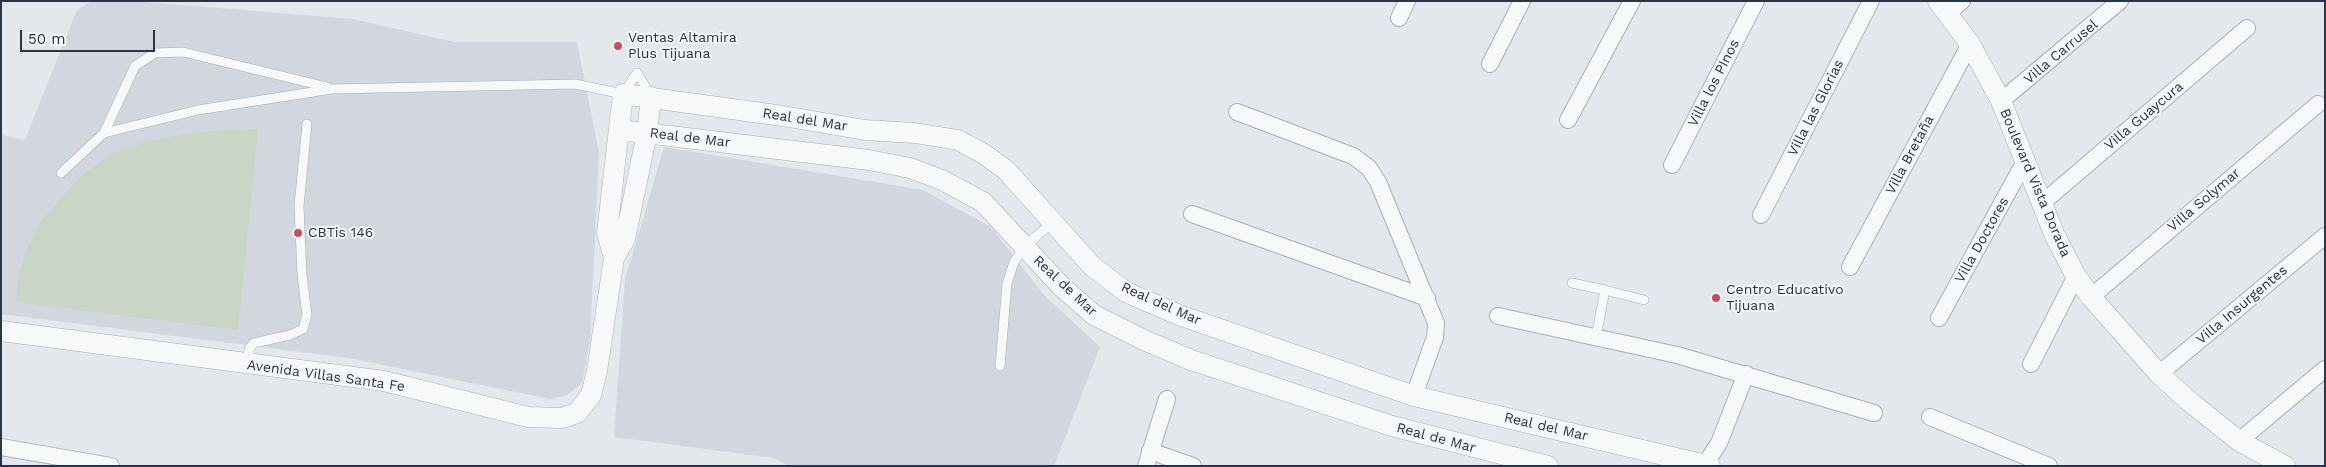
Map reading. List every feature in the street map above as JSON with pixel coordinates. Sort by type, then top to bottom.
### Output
[{"type":"street","points":[[1399,18],[1407,1]]},
{"type":"street","points":[[1490,64],[1522,1]]},
{"type":"street","points":[[1568,120],[1632,1]]},
{"type":"street","name":"Villa los PInos","points":[[1672,165],[1756,1]]},
{"type":"street","name":"Villa las Glorias","points":[[1762,215],[1871,1]]},
{"type":"street","name":"Villa Carrusel","points":[[2001,101],[2120,1]]},
{"type":"street","name":"Boulevard Vista Dorada","points":[[1949,5],[2001,101],[2042,204],[2076,276],[2091,297],[2159,374],[2239,441],[2285,466]]},
{"type":"street","name":"Villa Guaycura","points":[[2042,204],[2247,28]]},
{"type":"street","name":"Villa Bretaña","points":[[1850,267],[1970,44]]},
{"type":"street","name":"Real del Mar","points":[[623,94],[865,130],[915,133],[958,140],[984,154],[1006,170],[1092,266],[1126,292],[1179,315],[1414,396],[1706,465]]},
{"type":"street","name":"Avenida Villas Santa Fe","points":[[614,258],[607,232],[623,94]]},
{"type":"street","name":"Avenida Villas Santa Fe","points":[[1,331],[384,381],[528,417],[562,418],[577,413],[591,395],[597,371],[614,258],[625,239],[647,133],[651,97]]},
{"type":"street","name":"Villa Solymar","points":[[2091,297],[2318,104]]},
{"type":"street","points":[[1237,112],[1353,156],[1369,168],[1378,182],[1436,323],[1436,330],[1414,396]]},
{"type":"street","name":"Real de Mar","points":[[620,130],[791,149],[910,168],[942,180],[983,202],[1061,286],[1094,315],[1184,356],[1392,426],[1548,466]]},
{"type":"street","name":"Villa Doctores","points":[[1939,318],[2024,161]]},
{"type":"street","points":[[1192,214],[1427,298]]},
{"type":"street","name":"Villa Insurgentes","points":[[2159,374],[2325,236]]},
{"type":"street","points":[[2030,364],[2076,276]]},
{"type":"street","points":[[1498,316],[1677,355],[1874,413]]},
{"type":"street","points":[[2239,441],[2325,369]]},
{"type":"street","points":[[1706,465],[1719,443],[1746,374]]},
{"type":"street","points":[[1167,399],[1148,459],[1193,466]]},
{"type":"street","points":[[1930,417],[2049,466]]},
{"type":"street","points":[[1,447],[111,466]]},
{"type":"lane","points":[[61,173],[104,133],[135,66],[155,53],[183,52],[332,89]]},
{"type":"lane","points":[[104,133],[198,110],[332,89],[575,84],[623,94]]},
{"type":"lane","points":[[248,364],[249,349],[254,343],[290,335],[303,329],[307,315],[302,274],[299,206],[307,124]]},
{"type":"lane","points":[[1000,366],[1007,284],[1014,262],[1024,246],[1053,222]]},
{"type":"lane","points":[[1572,283],[1644,300]]},
{"type":"lane","points":[[1596,337],[1605,290]]},
{"type":"shaded area","name":"CBTis 146","points":[[92,1],[132,1],[353,19],[454,42],[577,42],[599,152],[590,341],[582,383],[567,395],[550,399],[349,358],[1,314],[1,135],[25,140],[77,10]]},
{"type":"shaded area","points":[[664,147],[923,190],[991,227],[1044,295],[1100,347],[1054,466],[790,466],[773,458],[614,437],[625,280]]},
{"type":"green space","points":[[258,129],[238,330],[15,302],[20,270],[28,247],[42,220],[83,174],[111,154],[152,140],[206,131]]},
{"type":"place","name":"Ventas Altamira Plus Tijuana","points":[[618,46]]},
{"type":"place","name":"CBTis 146","points":[[298,233]]},
{"type":"place","name":"Centro Educativo Tijuana","points":[[1716,298]]}]
